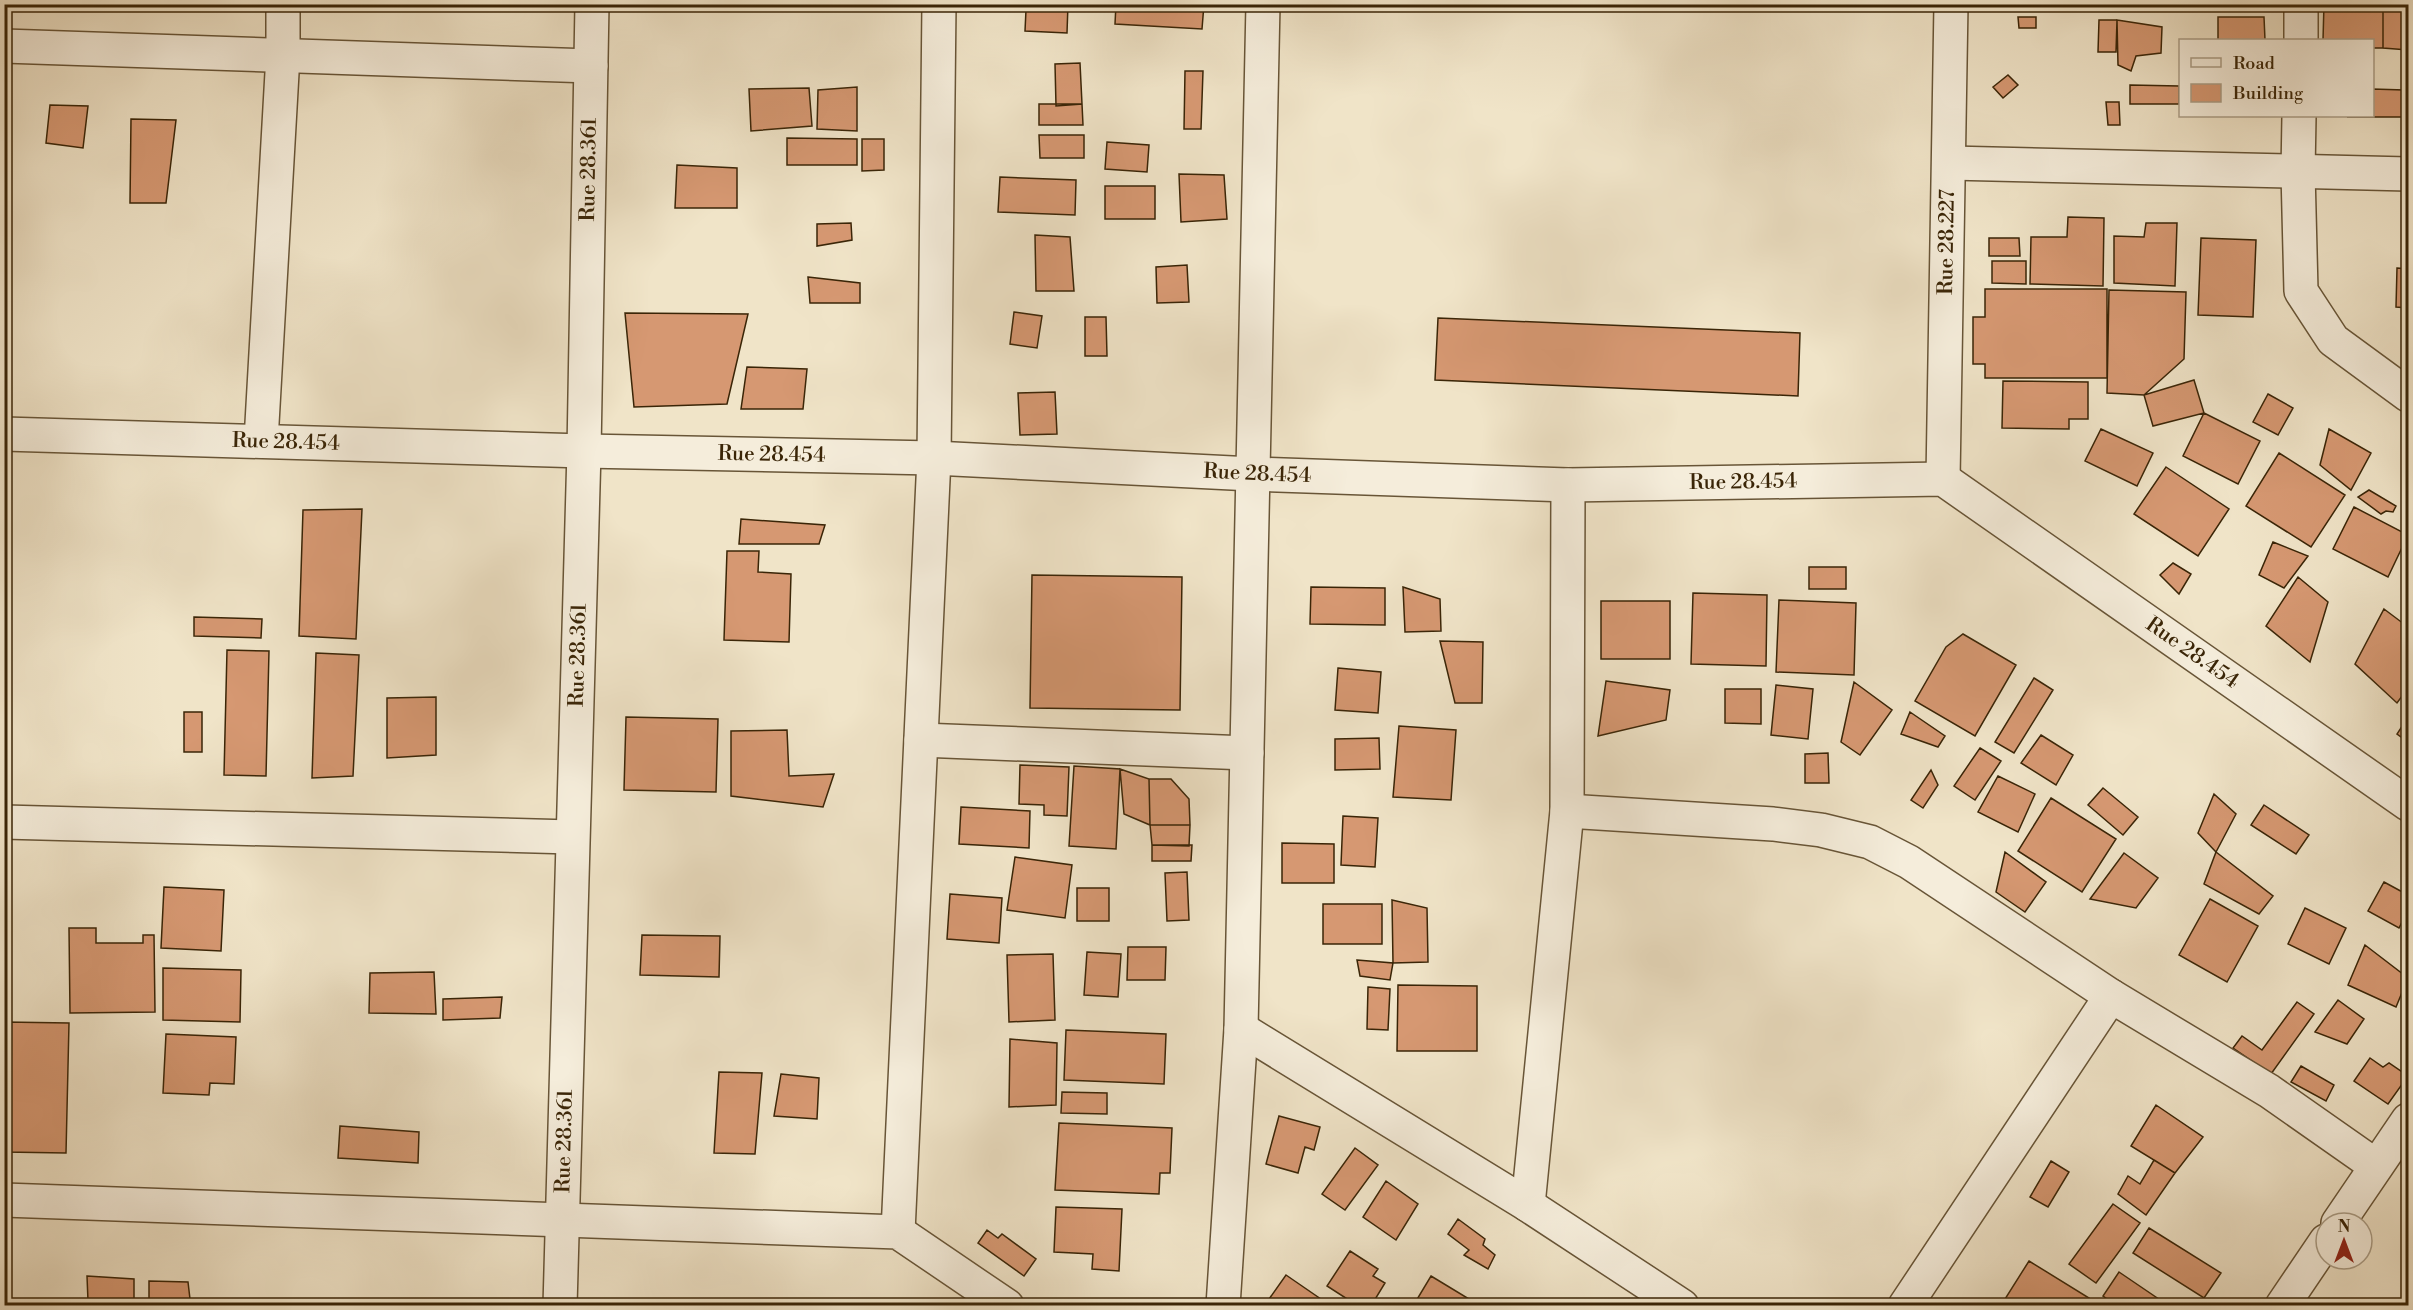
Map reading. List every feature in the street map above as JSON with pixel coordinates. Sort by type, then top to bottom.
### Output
[{"type":"street","points":[[261,441],[283,55],[283,4]]},
{"type":"street","name":"Rue 28.361","points":[[560,1305],[584,452],[592,4]]},
{"type":"street","points":[[898,1232],[934,458],[939,4]]},
{"type":"street","points":[[1223,1305],[1241,1029],[1263,4]]},
{"type":"street","name":"Rue 28.227","points":[[1943,479],[1951,4]]},
{"type":"street","points":[[2301,4],[2301,39]]},
{"type":"street","points":[[4,46],[591,66]]},
{"type":"street","points":[[2299,117],[2301,291],[2333,340],[2409,395]]},
{"type":"street","points":[[1950,163],[2409,174]]},
{"type":"street","name":"Rue 28.454","points":[[4,434],[584,452],[934,458],[1252,474],[1568,485],[1943,479],[2409,804]]},
{"type":"street","points":[[1528,1205],[1567,811],[1568,485]]},
{"type":"street","points":[[921,740],[1247,753]]},
{"type":"street","points":[[1567,811],[1773,824],[1821,830],[1870,842],[1909,862],[2111,996],[2269,1092],[2376,1167]]},
{"type":"street","points":[[4,822],[572,837]]},
{"type":"street","points":[[1905,1305],[2111,996]]},
{"type":"street","points":[[1241,1029],[1528,1205],[1682,1305]]},
{"type":"street","points":[[2346,1211],[2409,1120]]},
{"type":"street","points":[[4,1200],[898,1232],[1007,1305]]},
{"type":"street","points":[[2282,1305],[2314,1258]]},
{"type":"building","points":[[1044,4],[1068,4],[1067,33],[1025,31],[1026,10],[1044,11]]},
{"type":"building","points":[[1116,4],[1204,4],[1202,29],[1115,24]]},
{"type":"building","points":[[2130,4],[2182,4],[2182,9],[2130,9]]},
{"type":"building","points":[[2324,4],[2383,4],[2383,48],[2374,48],[2374,39],[2323,39]]},
{"type":"building","points":[[2383,4],[2408,4],[2408,50],[2383,48]]},
{"type":"building","points":[[2018,17],[2036,17],[2036,28],[2019,28]]},
{"type":"building","points":[[2218,17],[2264,17],[2265,39],[2218,39]]},
{"type":"building","points":[[2099,20],[2117,20],[2116,52],[2098,52]]},
{"type":"building","points":[[2117,20],[2162,27],[2161,53],[2136,56],[2131,71],[2118,65]]},
{"type":"building","points":[[1080,63],[1082,104],[1056,106],[1055,64]]},
{"type":"building","points":[[1185,71],[1203,71],[1201,129],[1184,129]]},
{"type":"building","points":[[2008,75],[2018,85],[2003,98],[1993,87]]},
{"type":"building","points":[[2130,85],[2179,86],[2179,104],[2130,104]]},
{"type":"building","points":[[857,87],[857,131],[817,129],[818,90]]},
{"type":"building","points":[[809,88],[812,126],[751,131],[749,89]]},
{"type":"building","points":[[2374,89],[2404,90],[2406,117],[2374,117]]},
{"type":"building","points":[[2106,102],[2119,102],[2120,125],[2108,125]]},
{"type":"building","points":[[1039,104],[1082,104],[1083,125],[1039,125]]},
{"type":"building","points":[[50,105],[88,106],[83,148],[46,143]]},
{"type":"building","points":[[131,119],[176,120],[166,203],[130,203]]},
{"type":"building","points":[[1039,135],[1084,135],[1084,158],[1040,158]]},
{"type":"building","points":[[787,138],[857,139],[857,165],[787,165]]},
{"type":"building","points":[[862,139],[884,139],[884,170],[862,171]]},
{"type":"building","points":[[1107,142],[1149,145],[1147,172],[1105,169]]},
{"type":"building","points":[[677,165],[737,168],[737,208],[675,208]]},
{"type":"building","points":[[1179,174],[1224,175],[1227,219],[1181,222]]},
{"type":"building","points":[[1000,177],[1076,180],[1075,215],[998,212]]},
{"type":"building","points":[[1105,186],[1155,186],[1155,219],[1105,219]]},
{"type":"building","points":[[2068,217],[2104,218],[2103,286],[2030,284],[2031,237],[2067,237]]},
{"type":"building","points":[[851,223],[852,240],[817,246],[817,224]]},
{"type":"building","points":[[2146,223],[2177,223],[2175,286],[2114,283],[2114,236],[2144,237]]},
{"type":"building","points":[[1035,235],[1070,237],[1074,291],[1036,291]]},
{"type":"building","points":[[1989,238],[2019,238],[2020,256],[1989,256]]},
{"type":"building","points":[[2201,238],[2256,240],[2253,317],[2198,315]]},
{"type":"building","points":[[1992,261],[2026,261],[2026,284],[1992,283]]},
{"type":"building","points":[[1187,265],[1189,302],[1157,303],[1156,267]]},
{"type":"building","points":[[2397,268],[2408,269],[2408,308],[2396,307]]},
{"type":"building","points":[[808,277],[860,283],[860,303],[810,303]]},
{"type":"building","points":[[1985,289],[2107,289],[2107,378],[1985,378],[1985,364],[1973,364],[1973,317],[1985,317]]},
{"type":"building","points":[[2109,290],[2186,292],[2184,359],[2144,395],[2107,393]]},
{"type":"building","points":[[1014,312],[1042,316],[1037,348],[1010,344]]},
{"type":"building","points":[[625,313],[748,314],[727,404],[634,407]]},
{"type":"building","points":[[1085,317],[1106,317],[1107,356],[1085,356]]},
{"type":"building","points":[[1438,318],[1800,333],[1798,396],[1435,380]]},
{"type":"building","points":[[747,367],[807,369],[803,409],[741,409]]},
{"type":"building","points":[[2194,380],[2204,413],[2153,426],[2144,395]]},
{"type":"building","points":[[2003,381],[2088,382],[2088,419],[2069,419],[2069,429],[2002,428]]},
{"type":"building","points":[[1055,392],[1057,434],[1020,435],[1018,393]]},
{"type":"building","points":[[2268,394],[2293,408],[2278,435],[2253,422]]},
{"type":"building","points":[[2204,413],[2260,441],[2238,484],[2183,456]]},
{"type":"building","points":[[2101,429],[2153,453],[2137,486],[2085,461]]},
{"type":"building","points":[[2329,429],[2371,453],[2351,490],[2320,465]]},
{"type":"building","points":[[2279,453],[2345,495],[2311,547],[2246,506]]},
{"type":"building","points":[[2166,467],[2229,509],[2198,556],[2134,514]]},
{"type":"building","points":[[2369,490],[2396,506],[2393,512],[2386,511],[2381,514],[2358,497]]},
{"type":"building","points":[[2354,507],[2408,535],[2388,577],[2333,549]]},
{"type":"building","points":[[362,509],[356,639],[299,636],[303,510]]},
{"type":"building","points":[[741,519],[825,525],[819,544],[739,544]]},
{"type":"building","points":[[2273,542],[2308,556],[2284,588],[2259,575]]},
{"type":"building","points":[[727,551],[759,551],[758,572],[791,574],[789,642],[724,640]]},
{"type":"building","points":[[2173,563],[2191,574],[2179,594],[2160,575]]},
{"type":"building","points":[[1809,567],[1846,567],[1846,589],[1809,589]]},
{"type":"building","points":[[1032,575],[1182,577],[1180,710],[1030,708]]},
{"type":"building","points":[[2298,577],[2328,602],[2310,662],[2266,626]]},
{"type":"building","points":[[1311,587],[1385,588],[1385,625],[1310,624]]},
{"type":"building","points":[[1403,587],[1440,599],[1441,631],[1405,632]]},
{"type":"building","points":[[1693,593],[1767,595],[1766,666],[1691,664]]},
{"type":"building","points":[[1779,600],[1856,603],[1854,675],[1776,672]]},
{"type":"building","points":[[1601,601],[1670,601],[1670,659],[1601,659]]},
{"type":"building","points":[[2384,609],[2408,627],[2408,688],[2397,703],[2355,664]]},
{"type":"building","points":[[194,617],[262,619],[261,638],[194,636]]},
{"type":"building","points":[[1963,634],[2016,665],[1975,736],[1915,701],[1946,647]]},
{"type":"building","points":[[1440,641],[1483,642],[1482,703],[1455,703]]},
{"type":"building","points":[[227,650],[269,651],[266,776],[224,775]]},
{"type":"building","points":[[316,653],[359,655],[353,776],[312,778]]},
{"type":"building","points":[[1338,668],[1381,672],[1378,713],[1335,710]]},
{"type":"building","points":[[2034,678],[2053,690],[2014,753],[1995,742]]},
{"type":"building","points":[[1606,681],[1670,690],[1666,720],[1598,736]]},
{"type":"building","points":[[1854,682],[1892,710],[1860,755],[1841,742]]},
{"type":"building","points":[[1776,685],[1813,689],[1808,739],[1771,735]]},
{"type":"building","points":[[1725,689],[1761,689],[1761,724],[1725,723]]},
{"type":"building","points":[[436,697],[436,755],[387,758],[387,698]]},
{"type":"building","points":[[184,712],[202,712],[202,752],[184,752]]},
{"type":"building","points":[[1910,712],[1945,736],[1938,747],[1901,734]]},
{"type":"building","points":[[626,717],[718,719],[716,792],[624,790]]},
{"type":"building","points":[[2408,717],[2408,742],[2397,734]]},
{"type":"building","points":[[1399,726],[1456,730],[1451,800],[1393,797]]},
{"type":"building","points":[[787,730],[789,776],[834,774],[823,807],[731,796],[731,731]]},
{"type":"building","points":[[2041,735],[2073,755],[2056,785],[2021,763]]},
{"type":"building","points":[[1379,738],[1380,769],[1335,770],[1335,739]]},
{"type":"building","points":[[1980,748],[2001,761],[1975,800],[1954,786]]},
{"type":"building","points":[[1828,753],[1829,783],[1805,783],[1805,754]]},
{"type":"building","points":[[1020,765],[1069,767],[1067,816],[1044,815],[1044,805],[1019,804]]},
{"type":"building","points":[[1074,766],[1120,769],[1116,849],[1069,846]]},
{"type":"building","points":[[1120,769],[1149,779],[1150,825],[1124,814]]},
{"type":"building","points":[[1931,770],[1938,785],[1923,808],[1911,800]]},
{"type":"building","points":[[1998,776],[2035,794],[2018,832],[1978,812]]},
{"type":"building","points":[[1149,779],[1171,779],[1189,799],[1190,825],[1150,825]]},
{"type":"building","points":[[2103,788],[2138,817],[2123,835],[2088,805]]},
{"type":"building","points":[[2214,794],[2236,814],[2216,852],[2198,833]]},
{"type":"building","points":[[2051,798],[2116,839],[2082,892],[2018,851]]},
{"type":"building","points":[[2264,805],[2309,835],[2296,854],[2251,825]]},
{"type":"building","points":[[961,807],[1030,811],[1029,848],[959,844]]},
{"type":"building","points":[[1343,816],[1378,818],[1375,867],[1341,865]]},
{"type":"building","points":[[1150,825],[1190,825],[1189,846],[1152,845]]},
{"type":"building","points":[[1282,843],[1334,844],[1334,883],[1282,883]]},
{"type":"building","points":[[1152,845],[1192,845],[1191,861],[1152,861]]},
{"type":"building","points":[[2005,852],[2046,882],[2025,912],[1996,892]]},
{"type":"building","points":[[2216,852],[2273,896],[2259,914],[2204,884]]},
{"type":"building","points":[[2124,853],[2158,878],[2136,908],[2090,899]]},
{"type":"building","points":[[1015,857],[1072,865],[1065,918],[1007,910]]},
{"type":"building","points":[[1187,872],[1189,920],[1167,921],[1165,873]]},
{"type":"building","points":[[2384,882],[2408,895],[2408,910],[2399,928],[2368,911]]},
{"type":"building","points":[[164,887],[224,890],[221,951],[161,948]]},
{"type":"building","points":[[1077,888],[1109,888],[1109,921],[1077,921]]},
{"type":"building","points":[[950,894],[1002,898],[999,943],[947,939]]},
{"type":"building","points":[[2210,899],[2258,926],[2227,982],[2179,955]]},
{"type":"building","points":[[1392,900],[1427,908],[1428,962],[1393,963]]},
{"type":"building","points":[[1323,904],[1382,904],[1382,944],[1323,944]]},
{"type":"building","points":[[2305,908],[2346,928],[2329,964],[2288,944]]},
{"type":"building","points":[[69,928],[96,928],[96,943],[143,943],[143,935],[154,935],[155,1012],[70,1013]]},
{"type":"building","points":[[642,935],[720,936],[719,977],[640,975]]},
{"type":"building","points":[[2365,945],[2408,978],[2396,1007],[2348,985]]},
{"type":"building","points":[[1128,947],[1166,947],[1165,980],[1127,980]]},
{"type":"building","points":[[1087,952],[1121,954],[1118,997],[1084,995]]},
{"type":"building","points":[[1053,954],[1055,1020],[1009,1022],[1007,955]]},
{"type":"building","points":[[1357,960],[1393,963],[1390,980],[1360,976]]},
{"type":"building","points":[[163,968],[241,970],[240,1022],[163,1020]]},
{"type":"building","points":[[434,972],[436,1014],[369,1013],[370,973]]},
{"type":"building","points":[[1398,985],[1477,986],[1477,1051],[1397,1051]]},
{"type":"building","points":[[1368,987],[1390,989],[1388,1030],[1367,1029]]},
{"type":"building","points":[[502,997],[500,1018],[443,1020],[443,999]]},
{"type":"building","points":[[2338,1000],[2364,1019],[2347,1044],[2315,1032]]},
{"type":"building","points":[[2297,1002],[2314,1014],[2271,1074],[2233,1048],[2242,1036],[2262,1050]]},
{"type":"building","points":[[4,1022],[69,1023],[66,1153],[4,1152]]},
{"type":"building","points":[[1066,1030],[1166,1034],[1164,1084],[1064,1080]]},
{"type":"building","points":[[166,1034],[236,1037],[234,1084],[210,1083],[209,1095],[163,1093]]},
{"type":"building","points":[[1010,1039],[1057,1043],[1056,1105],[1009,1107]]},
{"type":"building","points":[[2370,1058],[2383,1067],[2389,1063],[2408,1076],[2388,1104],[2354,1081]]},
{"type":"building","points":[[2301,1066],[2334,1085],[2326,1101],[2291,1082]]},
{"type":"building","points":[[719,1072],[762,1073],[755,1154],[714,1153]]},
{"type":"building","points":[[781,1074],[819,1078],[817,1119],[774,1116]]},
{"type":"building","points":[[1062,1092],[1107,1093],[1107,1114],[1061,1113]]},
{"type":"building","points":[[2156,1105],[2203,1137],[2175,1173],[2131,1146]]},
{"type":"building","points":[[1279,1116],[1320,1127],[1314,1150],[1305,1147],[1298,1173],[1266,1164]]},
{"type":"building","points":[[1059,1123],[1172,1128],[1170,1173],[1160,1173],[1159,1194],[1055,1190]]},
{"type":"building","points":[[340,1126],[419,1132],[418,1163],[338,1158]]},
{"type":"building","points":[[1355,1148],[1378,1165],[1345,1210],[1322,1194]]},
{"type":"building","points":[[2154,1160],[2175,1173],[2146,1215],[2118,1194],[2128,1176],[2140,1184]]},
{"type":"building","points":[[2051,1161],[2069,1172],[2048,1207],[2030,1197]]},
{"type":"building","points":[[1386,1181],[1418,1204],[1396,1240],[1363,1217]]},
{"type":"building","points":[[2113,1204],[2140,1223],[2096,1283],[2069,1264]]},
{"type":"building","points":[[1056,1207],[1122,1209],[1119,1271],[1092,1269],[1093,1254],[1054,1252]]},
{"type":"building","points":[[1458,1219],[1485,1239],[1483,1245],[1495,1255],[1488,1269],[1464,1255],[1469,1250],[1448,1234]]},
{"type":"building","points":[[2149,1228],[2221,1273],[2204,1298],[2133,1253]]},
{"type":"building","points":[[987,1230],[998,1238],[1002,1234],[1036,1259],[1024,1276],[978,1243]]},
{"type":"building","points":[[1350,1251],[1378,1269],[1373,1276],[1385,1283],[1371,1306],[1358,1306],[1327,1286]]},
{"type":"building","points":[[2029,1261],[2089,1298],[2084,1306],[2015,1306],[2005,1299]]},
{"type":"building","points":[[2119,1272],[2169,1306],[2117,1306],[2103,1296]]},
{"type":"building","points":[[1286,1275],[1331,1306],[1271,1306],[1267,1302]]},
{"type":"building","points":[[87,1276],[134,1279],[134,1301],[88,1301]]},
{"type":"building","points":[[1431,1276],[1479,1305],[1413,1306]]},
{"type":"building","points":[[149,1281],[188,1282],[190,1299],[169,1301],[169,1306],[149,1306]]}]
